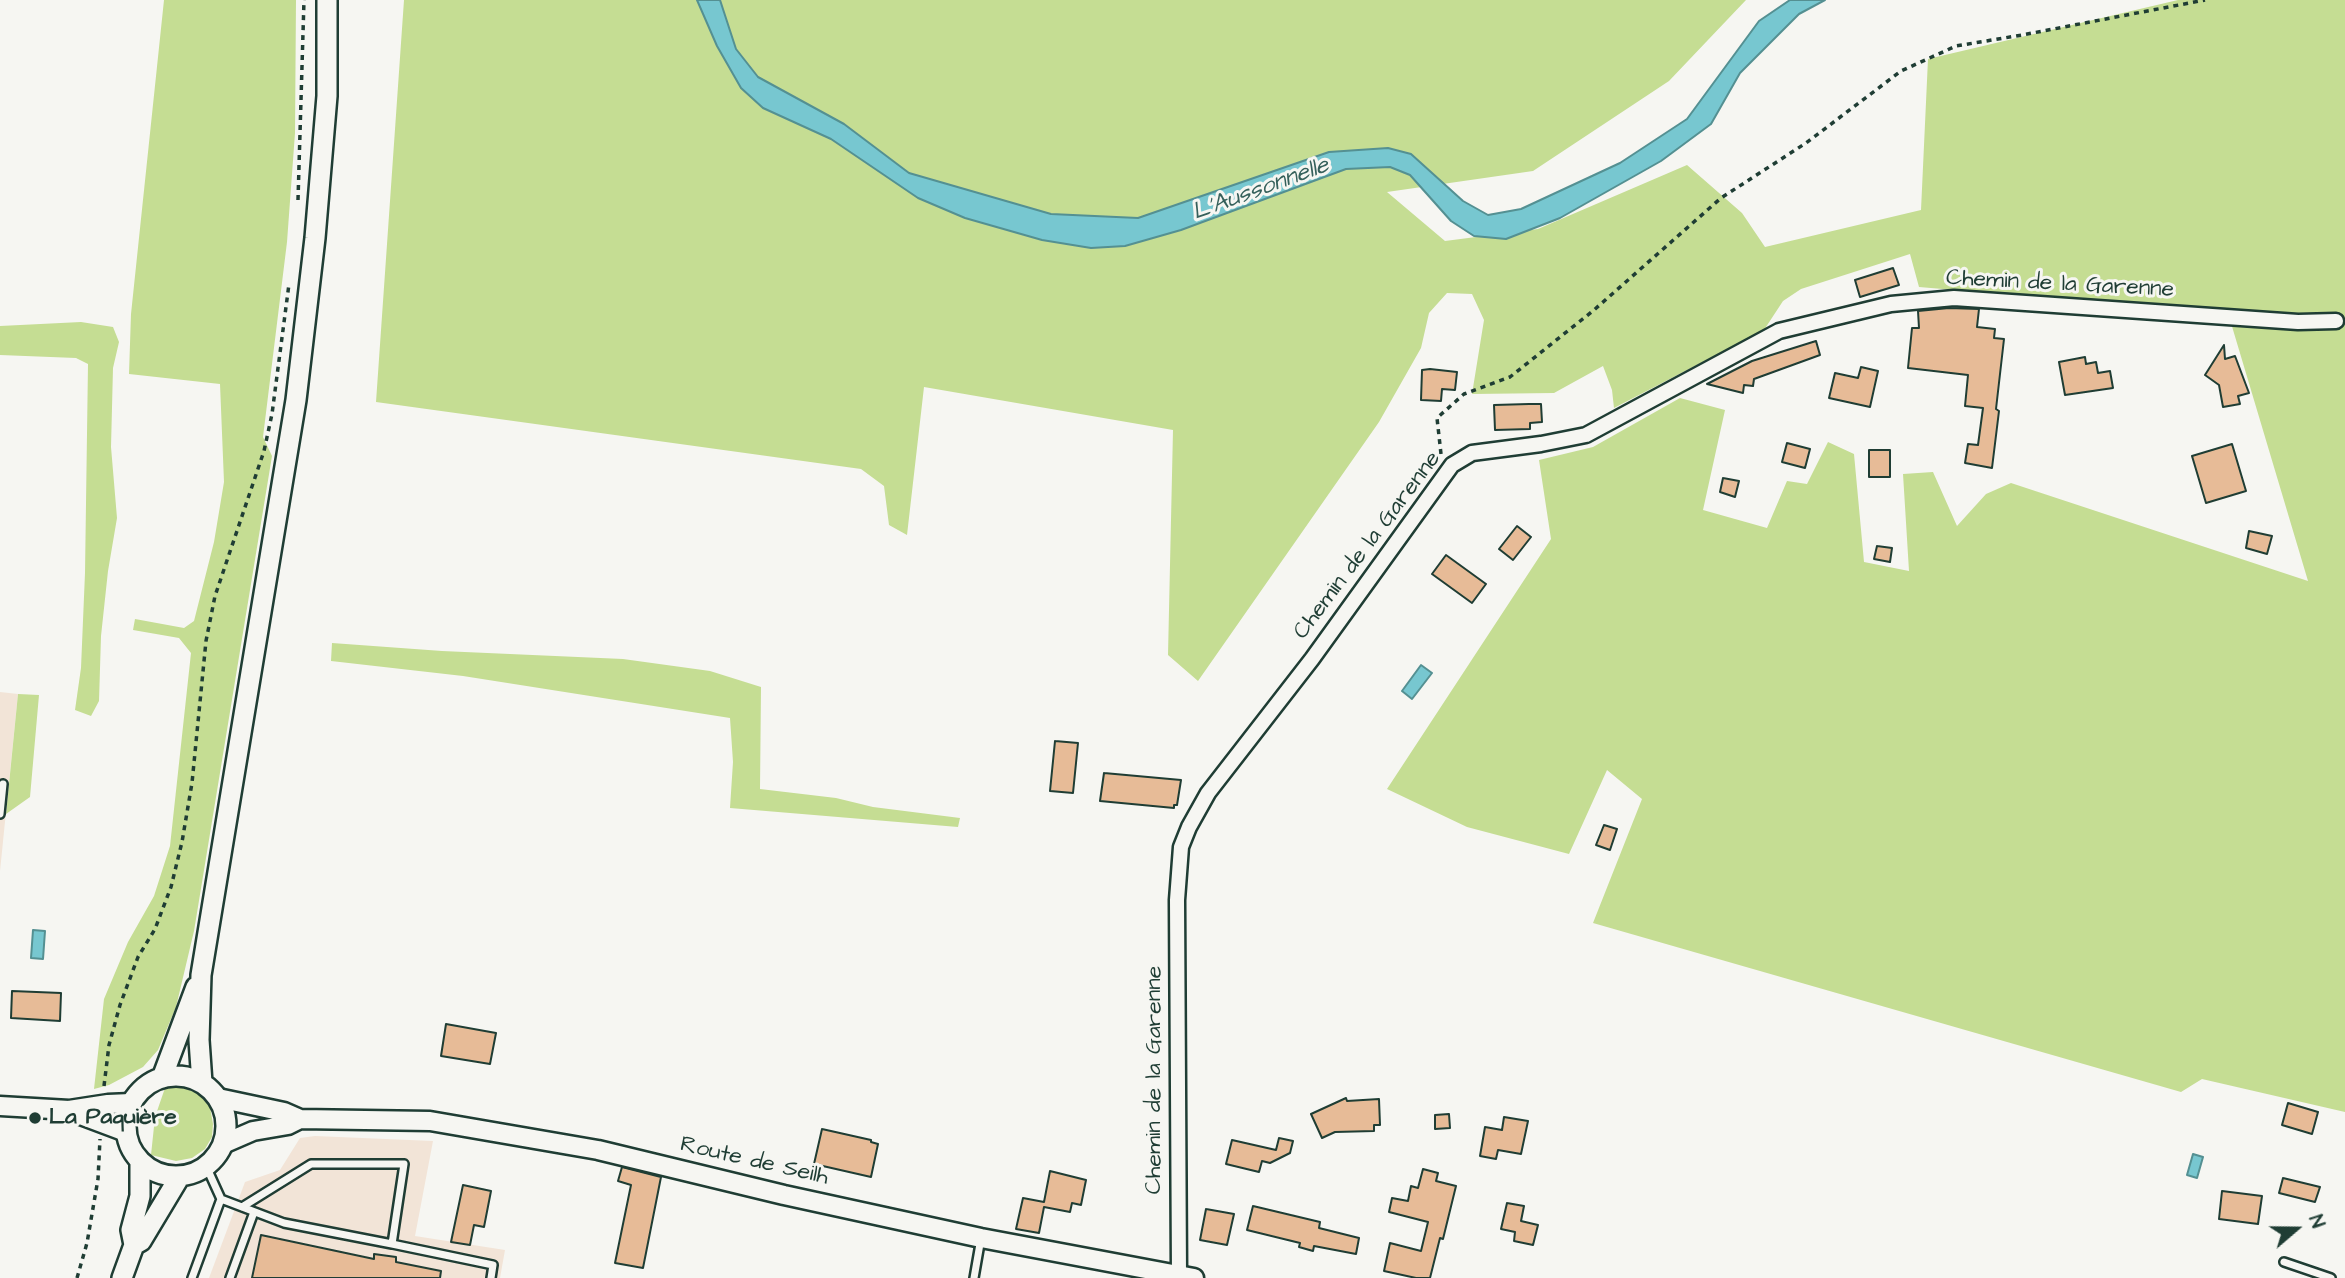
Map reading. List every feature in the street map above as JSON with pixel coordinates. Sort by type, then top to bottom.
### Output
[{"type":"main road","points":[[202,1083],[199,1040],[201,975],[296,400],[316,238],[327,96],[327,0]]},
{"type":"main road","points":[[162,1077],[201,975]]},
{"type":"main road","points":[[162,1077],[189,1077],[202,1083],[218,1098],[226,1120],[223,1144],[216,1156],[206,1167],[180,1176],[158,1173],[140,1162],[131,1148],[126,1132],[126,1117],[139,1092],[162,1077]]},
{"type":"main road","points":[[122,1278],[134,1245],[131,1230],[141,1196],[140,1162]]},
{"type":"main road","points":[[134,1245],[141,1241],[180,1176]]},
{"type":"street","name":"Chemin de la Garenne","points":[[1186,1276],[1177,900],[1181,847],[1208,793],[1312,659],[1452,465],[1472,453],[1586,435],[1779,331],[1891,304],[1954,298],[2298,322],[2336,321]]},
{"type":"street","name":"Route de Seilh","points":[[218,1098],[284,1112],[300,1119],[429,1121],[598,1150],[784,1195],[981,1238],[1186,1276]]},
{"type":"street","points":[[0,1106],[69,1110],[131,1103]]},
{"type":"street","points":[[69,1110],[126,1132]]},
{"type":"street","name":"Route de Seilh","points":[[223,1144],[253,1131],[288,1125],[300,1119]]},
{"type":"lane","points":[[0,814],[2,784]]},
{"type":"lane","points":[[242,1207],[311,1164],[404,1164],[393,1244]]},
{"type":"lane","points":[[206,1167],[221,1199],[254,1212],[284,1223],[494,1265],[491,1278]]},
{"type":"lane","points":[[192,1278],[221,1199]]},
{"type":"lane","points":[[230,1278],[254,1212]]},
{"type":"lane","points":[[974,1278],[981,1238]]},
{"type":"lane","points":[[2284,1262],[2331,1278]]},
{"type":"path","points":[[298,209],[304,0]]},
{"type":"path","points":[[1452,465],[1441,456],[1437,418],[1464,394],[1510,377],[1594,310],[1721,198],[1806,143],[1901,71],[1956,46],[2205,0]]},
{"type":"path","points":[[103,1097],[109,1045],[120,1005],[138,957],[155,929],[171,887],[182,842],[192,783],[206,641],[215,596],[264,452],[272,414],[290,277]]},
{"type":"path","points":[[76,1278],[88,1243],[98,1179],[101,1134]]},
{"type":"shaded area","points":[[0,692],[18,694],[0,871]]},
{"type":"shaded area","points":[[315,1136],[433,1141],[415,1236],[505,1250],[500,1278],[209,1278],[245,1182],[280,1170],[300,1138]]},
{"type":"green space","points":[[164,0],[296,0],[295,133],[287,242],[263,437],[272,456],[194,931],[176,1007],[158,1050],[143,1067],[109,1085],[94,1089],[104,999],[128,942],[154,896],[170,846],[191,653],[179,638],[133,630],[135,619],[184,628],[194,621],[214,542],[224,482],[220,384],[129,374],[131,314]]},
{"type":"green space","points":[[404,0],[1746,0],[1669,81],[1533,171],[1387,192],[1445,241],[1538,229],[1687,165],[1742,213],[1765,247],[1921,210],[1928,59],[2178,0],[2345,0],[2345,1112],[2202,1079],[2181,1092],[1593,923],[1642,799],[1607,770],[1569,854],[1467,827],[1387,789],[1551,539],[1539,460],[1593,447],[1680,398],[1725,410],[1703,510],[1767,528],[1787,481],[1807,484],[1828,442],[1854,454],[1864,562],[1909,571],[1903,474],[1933,472],[1957,526],[1986,494],[2011,483],[2308,581],[2228,313],[1919,287],[1910,254],[1801,289],[1783,301],[1764,330],[1614,408],[1612,390],[1603,366],[1554,393],[1472,394],[1484,320],[1472,294],[1447,293],[1429,313],[1421,348],[1379,422],[1198,681],[1168,655],[1173,430],[924,387],[907,535],[889,525],[884,486],[861,469],[376,402]]},
{"type":"green space","points":[[81,322],[113,327],[119,342],[113,368],[111,447],[117,518],[101,636],[99,701],[91,716],[75,710],[81,668],[85,573],[88,364],[76,358],[0,355],[0,326]]},
{"type":"green space","points":[[332,643],[623,659],[710,671],[761,687],[760,789],[960,818],[958,827],[730,808],[733,762],[730,718],[463,676],[331,661]]},
{"type":"green space","points":[[18,694],[39,695],[30,797],[6,814]]},
{"type":"green space","points":[[165,1088],[185,1088],[199,1094],[210,1107],[212,1137],[205,1149],[192,1158],[176,1161],[151,1155],[155,1117]]},
{"type":"water","name":"L'Aussonnelle","points":[[697,0],[720,0],[736,49],[758,77],[844,124],[909,173],[1051,214],[1138,218],[1329,152],[1388,148],[1411,154],[1463,201],[1488,215],[1521,209],[1620,163],[1687,119],[1759,21],[1790,0],[1825,0],[1799,14],[1740,73],[1711,124],[1661,161],[1560,218],[1506,239],[1474,236],[1451,221],[1410,175],[1390,167],[1346,169],[1181,230],[1125,246],[1091,248],[1042,240],[965,218],[918,198],[831,139],[763,108],[741,88],[717,46]]},
{"type":"water","points":[[1421,665],[1432,673],[1412,699],[1402,691]]},
{"type":"water","points":[[33,930],[45,931],[43,959],[31,958]]},
{"type":"water","points":[[2193,1154],[2203,1157],[2197,1178],[2187,1175]]},
{"type":"building","points":[[1893,268],[1899,285],[1860,297],[1855,280]]},
{"type":"building","points":[[1979,309],[1977,327],[1995,329],[1994,338],[2004,339],[1992,468],[1965,463],[1968,444],[1978,445],[1983,408],[1965,406],[1968,375],[1908,368],[1912,328],[1919,328],[1918,311]]},
{"type":"building","points":[[1816,341],[1820,355],[1754,379],[1753,386],[1744,385],[1743,393],[1707,384],[1752,361]]},
{"type":"building","points":[[2224,345],[2225,359],[2235,356],[2249,393],[2238,396],[2240,404],[2223,407],[2219,385],[2205,375]]},
{"type":"building","points":[[2085,357],[2086,364],[2096,362],[2098,373],[2110,371],[2113,388],[2065,395],[2059,362]]},
{"type":"building","points":[[1861,367],[1878,371],[1870,407],[1829,398],[1835,373],[1858,378]]},
{"type":"building","points":[[1422,370],[1457,372],[1455,390],[1442,389],[1441,401],[1421,400]]},
{"type":"building","points":[[1541,404],[1542,422],[1530,423],[1530,429],[1495,430],[1494,405]]},
{"type":"building","points":[[1787,443],[1810,449],[1805,468],[1782,462]]},
{"type":"building","points":[[2232,444],[2246,491],[2206,503],[2192,456]]},
{"type":"building","points":[[1869,450],[1890,450],[1890,477],[1869,477]]},
{"type":"building","points":[[1723,478],[1739,481],[1735,497],[1720,492]]},
{"type":"building","points":[[1517,526],[1531,537],[1513,560],[1499,549]]},
{"type":"building","points":[[2249,531],[2272,536],[2267,554],[2246,548]]},
{"type":"building","points":[[1877,546],[1892,548],[1890,562],[1874,559]]},
{"type":"building","points":[[1446,555],[1486,584],[1472,603],[1432,574]]},
{"type":"building","points":[[1055,741],[1078,743],[1073,793],[1050,791]]},
{"type":"building","points":[[1104,773],[1181,780],[1177,805],[1174,805],[1174,808],[1100,801]]},
{"type":"building","points":[[1604,825],[1617,829],[1610,850],[1596,845]]},
{"type":"building","points":[[12,991],[61,993],[60,1021],[11,1018]]},
{"type":"building","points":[[446,1024],[496,1033],[490,1064],[441,1056]]},
{"type":"building","points":[[1346,1098],[1347,1101],[1379,1099],[1380,1125],[1374,1125],[1374,1131],[1335,1132],[1322,1138],[1311,1114]]},
{"type":"building","points":[[2288,1103],[2318,1112],[2312,1134],[2282,1125]]},
{"type":"building","points":[[1449,1114],[1450,1128],[1435,1129],[1435,1115]]},
{"type":"building","points":[[1504,1117],[1528,1121],[1521,1154],[1498,1150],[1496,1159],[1480,1156],[1485,1127],[1502,1130]]},
{"type":"building","points":[[822,1129],[878,1144],[871,1177],[814,1164]]},
{"type":"building","points":[[1279,1138],[1293,1141],[1290,1153],[1270,1163],[1262,1161],[1259,1172],[1226,1164],[1232,1140],[1276,1150]]},
{"type":"building","points":[[622,1167],[661,1177],[643,1268],[615,1263],[631,1185],[618,1181]]},
{"type":"building","points":[[1423,1169],[1438,1173],[1436,1181],[1456,1186],[1430,1278],[1416,1278],[1384,1271],[1390,1243],[1421,1251],[1428,1222],[1389,1212],[1392,1198],[1408,1201],[1411,1186],[1418,1188]]},
{"type":"building","points":[[1050,1171],[1086,1180],[1081,1205],[1072,1203],[1070,1212],[1044,1207],[1039,1233],[1016,1229],[1023,1198],[1044,1202]]},
{"type":"building","points":[[2283,1178],[2320,1187],[2315,1202],[2279,1193]]},
{"type":"building","points":[[463,1185],[491,1191],[484,1227],[474,1225],[470,1245],[451,1242]]},
{"type":"building","points":[[2222,1191],[2262,1196],[2258,1224],[2219,1219]]},
{"type":"building","points":[[1507,1203],[1524,1206],[1521,1221],[1538,1225],[1533,1245],[1514,1241],[1515,1232],[1501,1229]]},
{"type":"building","points":[[1253,1206],[1320,1222],[1319,1228],[1359,1238],[1356,1254],[1314,1246],[1313,1251],[1299,1247],[1300,1243],[1247,1230]]},
{"type":"building","points":[[1206,1209],[1234,1214],[1227,1245],[1200,1240]]},
{"type":"building","points":[[261,1235],[374,1259],[374,1254],[396,1257],[396,1262],[441,1271],[440,1278],[252,1278]]},
{"type":"place","name":"La Paquière","points":[[35,1118]]}]
